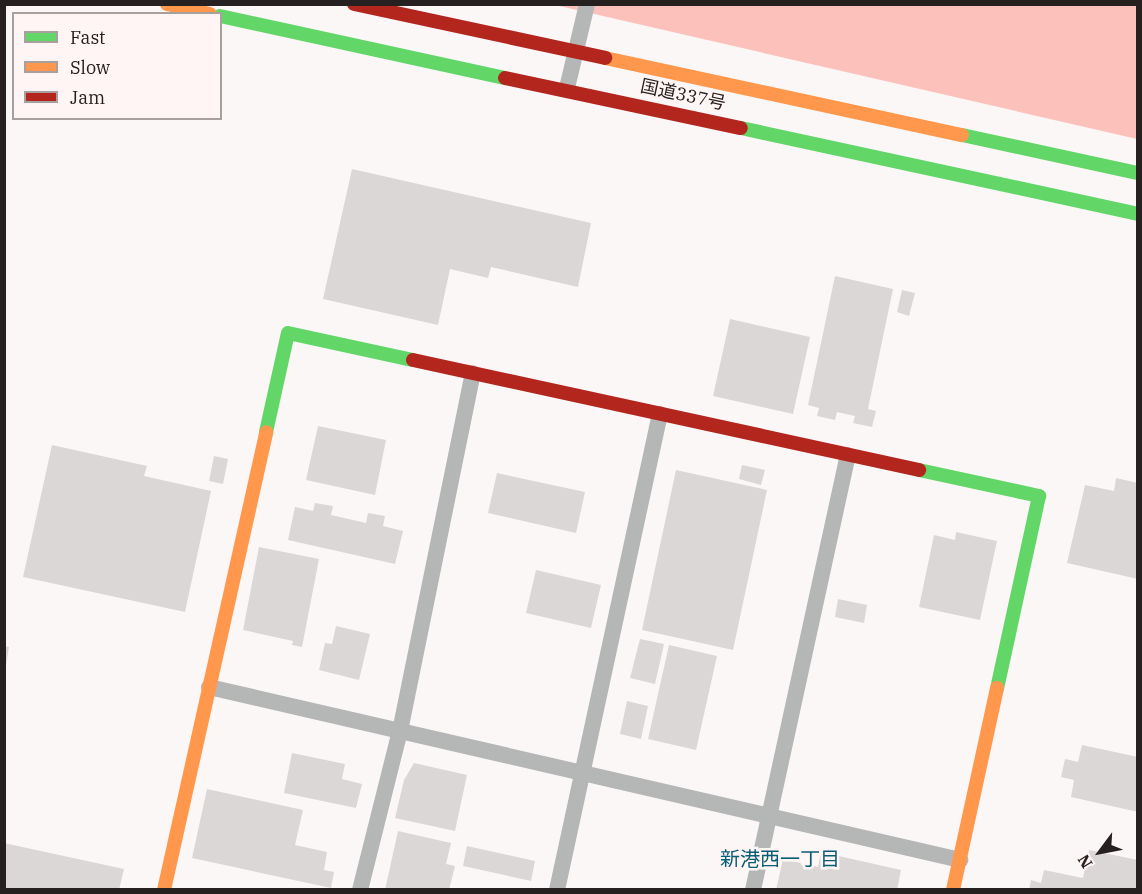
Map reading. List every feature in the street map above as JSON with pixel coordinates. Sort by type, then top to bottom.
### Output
[{"type":"main road","points":[[167,4],[201,12]]},
{"type":"main road","name":"国道337号","points":[[354,4],[1137,172]]},
{"type":"main road","name":"国道337号","points":[[222,16],[567,88],[1137,214]]},
{"type":"main road","points":[[164,890],[288,333],[1039,496],[953,890]]},
{"type":"street","points":[[567,88],[587,4]]},
{"type":"street","points":[[360,890],[400,730],[473,373]]},
{"type":"street","points":[[557,890],[660,414]]},
{"type":"street","points":[[753,890],[848,455]]},
{"type":"street","points":[[209,687],[960,860]]},
{"type":"shaded area","points":[[555,5],[1137,5],[1137,139]]},
{"type":"building","points":[[352,169],[591,223],[578,287],[491,267],[488,278],[450,269],[438,325],[323,299]]},
{"type":"building","points":[[835,276],[893,289],[868,409],[876,411],[872,427],[853,423],[855,416],[837,412],[835,420],[817,416],[819,408],[808,405]]},
{"type":"building","points":[[902,290],[915,293],[909,316],[897,312]]},
{"type":"building","points":[[730,319],[810,337],[793,414],[713,396]]},
{"type":"building","points":[[318,426],[386,440],[375,495],[306,480]]},
{"type":"building","points":[[52,445],[147,466],[144,476],[211,491],[185,612],[23,577]]},
{"type":"building","points":[[214,456],[228,459],[223,484],[209,481]]},
{"type":"building","points":[[742,465],[765,470],[761,485],[739,479]]},
{"type":"building","points":[[676,470],[767,490],[733,650],[642,630]]},
{"type":"building","points":[[497,473],[585,492],[576,533],[488,513]]},
{"type":"building","points":[[1116,478],[1138,483],[1138,579],[1067,563],[1085,485],[1114,491]]},
{"type":"building","points":[[315,503],[333,506],[331,515],[366,523],[368,513],[385,516],[383,526],[403,531],[395,564],[288,540],[295,507],[313,511]]},
{"type":"building","points":[[956,532],[997,541],[980,620],[919,607],[934,535],[955,540]]},
{"type":"building","points":[[259,547],[319,559],[302,647],[292,645],[293,641],[243,630]]},
{"type":"building","points":[[536,570],[601,585],[591,628],[526,613]]},
{"type":"building","points":[[838,599],[867,605],[864,623],[835,617]]},
{"type":"building","points":[[336,626],[370,634],[359,680],[319,670],[325,643],[332,644]]},
{"type":"building","points":[[640,639],[664,644],[655,684],[630,678]]},
{"type":"building","points":[[669,645],[717,656],[696,750],[648,739]]},
{"type":"building","points":[[4,646],[9,647],[6,665],[4,665]]},
{"type":"building","points":[[627,701],[648,706],[641,739],[620,734]]},
{"type":"building","points":[[1082,745],[1138,757],[1138,812],[1071,797],[1074,780],[1061,777],[1065,759],[1078,762]]},
{"type":"building","points":[[292,753],[345,764],[342,779],[362,784],[356,808],[284,793]]},
{"type":"building","points":[[414,763],[467,775],[455,831],[395,818],[404,780]]},
{"type":"building","points":[[207,789],[303,810],[295,845],[327,852],[324,870],[334,872],[331,888],[192,858]]},
{"type":"building","points":[[398,831],[451,843],[446,864],[455,866],[449,890],[385,890]]},
{"type":"building","points":[[4,843],[124,869],[119,890],[4,890]]},
{"type":"building","points":[[467,846],[535,861],[531,881],[463,866]]},
{"type":"building","points":[[1089,850],[1138,860],[1138,890],[1029,890],[1031,880],[1041,883],[1044,870],[1083,878]]},
{"type":"building","points":[[821,852],[901,870],[897,890],[776,890],[783,859],[818,867]]},
{"type":"traffic: fast","points":[[222,16],[505,78]]},
{"type":"traffic: fast","points":[[741,128],[1138,214]]},
{"type":"traffic: fast","points":[[962,135],[1138,173]]},
{"type":"traffic: fast","points":[[266,432],[288,333],[413,360]]},
{"type":"traffic: fast","points":[[919,470],[1039,496],[997,688]]},
{"type":"traffic: slow","points":[[167,4],[201,12]]},
{"type":"traffic: slow","points":[[605,58],[962,135]]},
{"type":"traffic: slow","points":[[164,890],[266,432]]},
{"type":"traffic: slow","points":[[953,890],[997,688]]},
{"type":"traffic: jam","points":[[354,4],[605,58]]},
{"type":"traffic: jam","points":[[505,78],[741,128]]},
{"type":"traffic: jam","points":[[413,360],[919,470]]},
{"type":"district","name":"新港西一丁目","points":[[780,858]]}]
